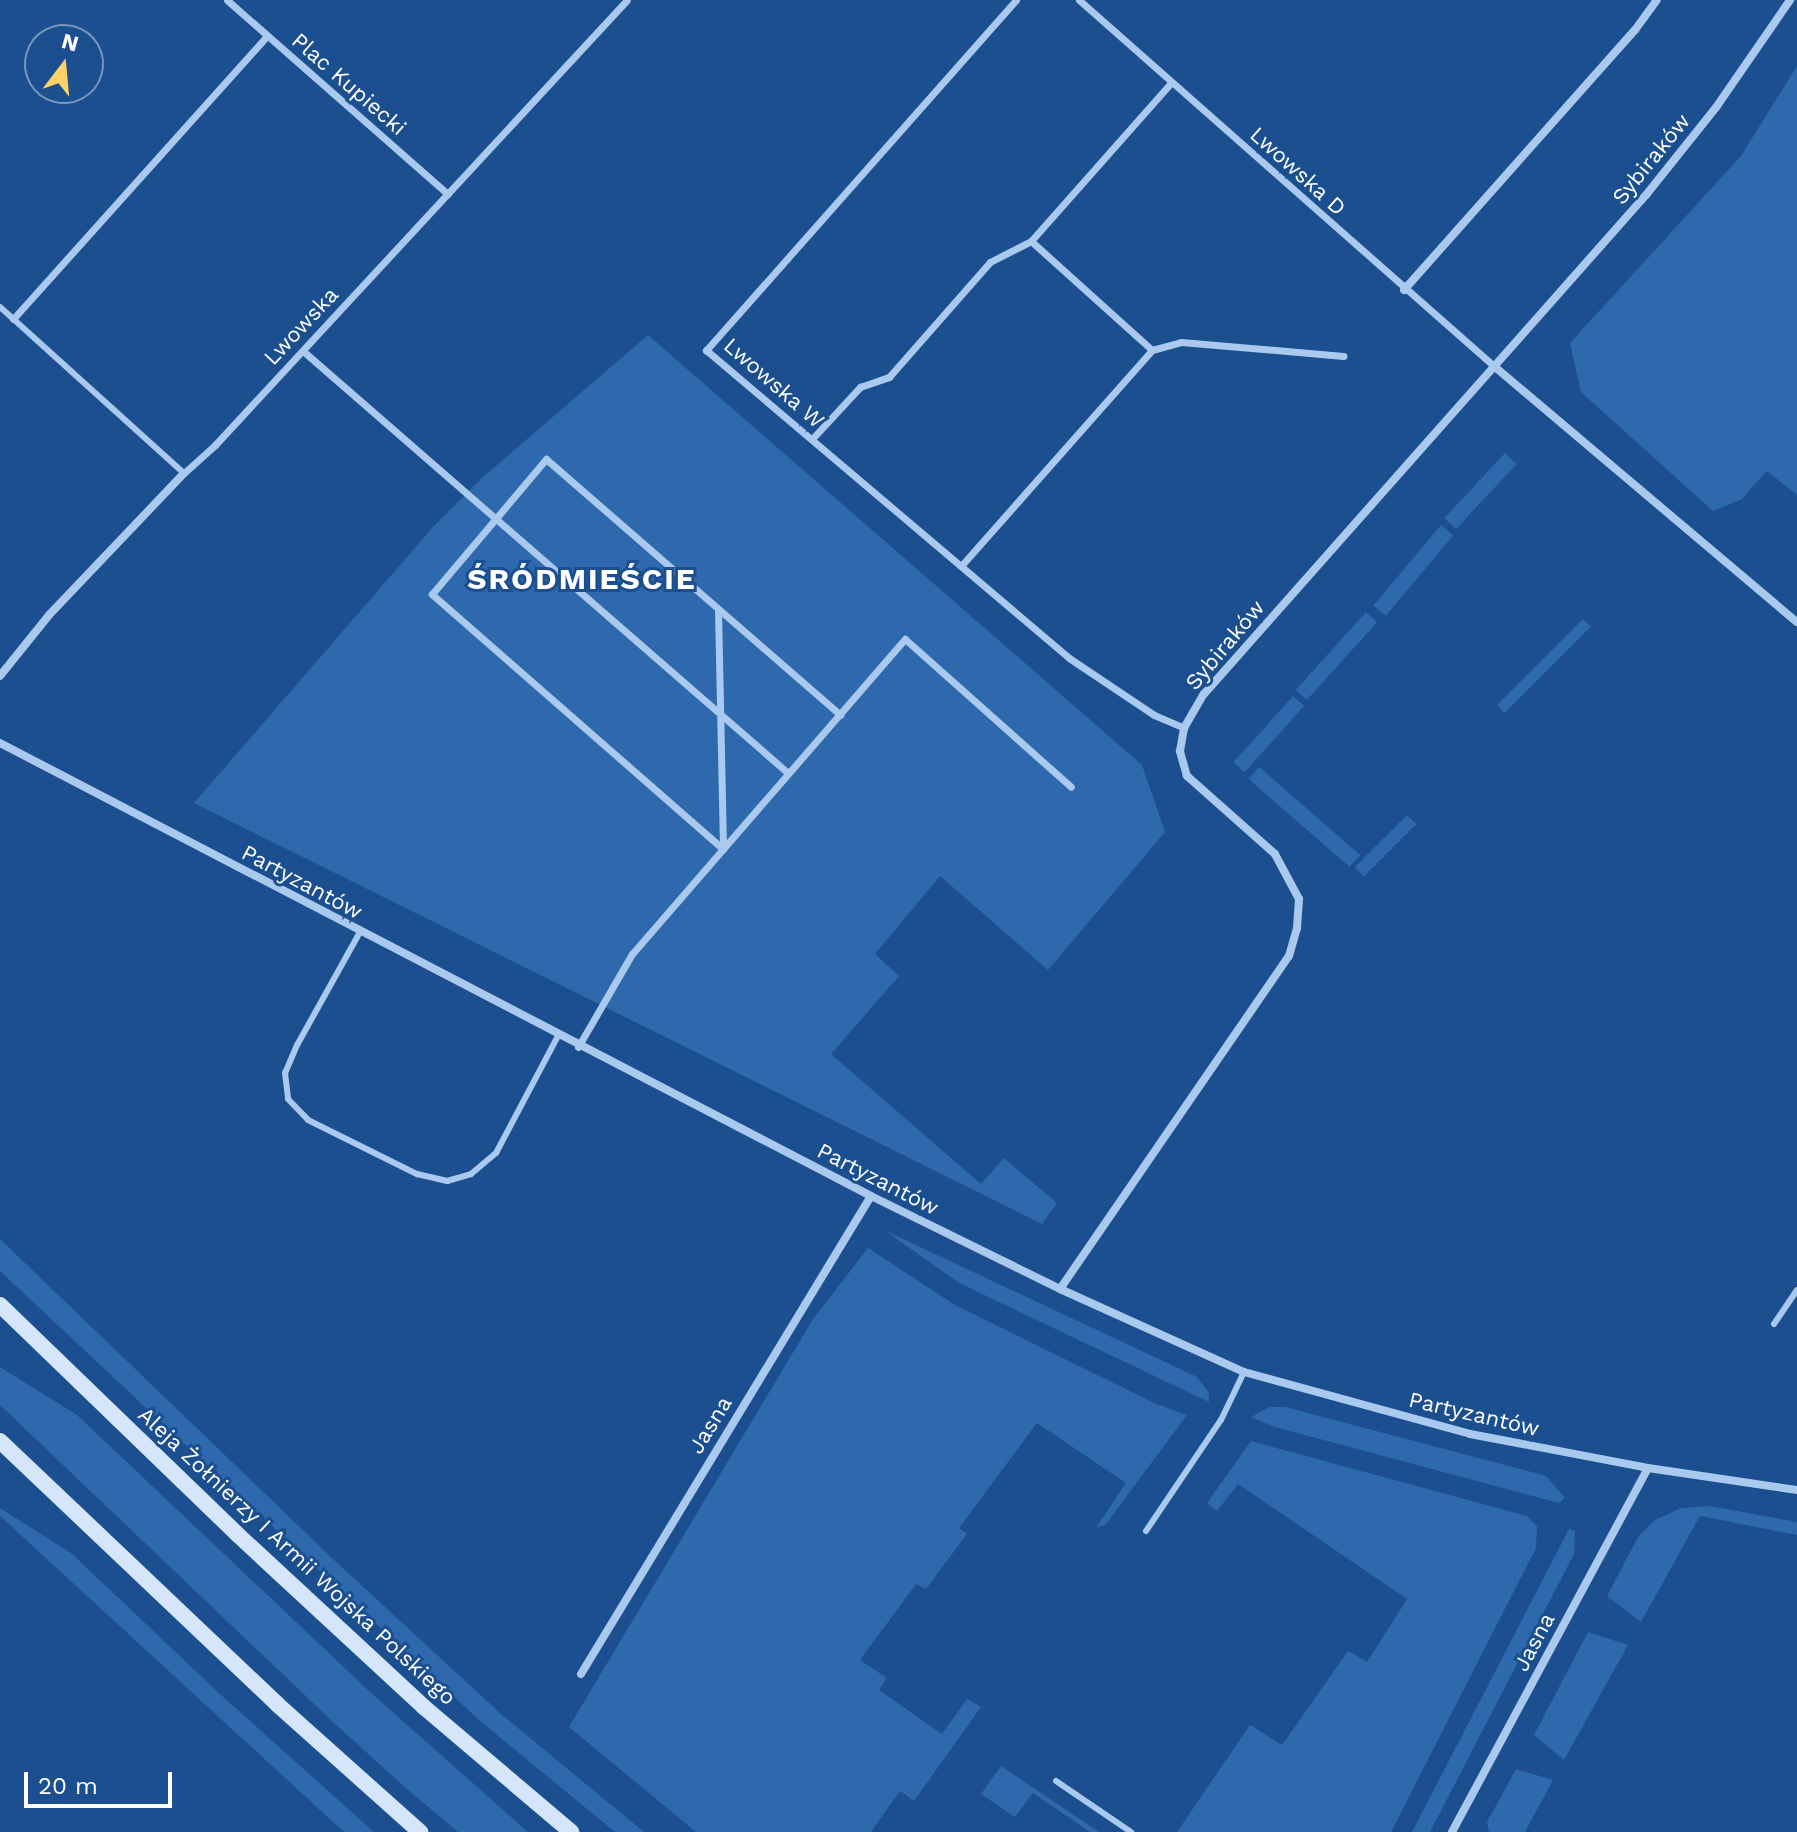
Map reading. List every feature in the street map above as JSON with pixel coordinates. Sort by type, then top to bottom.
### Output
[{"type":"main road","name":"Aleja Żołnierzy I Armii Wojska Polskiego","points":[[0,1305],[425,1708],[571,1832]]},
{"type":"main road","points":[[0,1441],[278,1705],[420,1832]]},
{"type":"street","name":"Plac Kupiecki","points":[[227,0],[448,194]]},
{"type":"street","name":"Lwowska","points":[[0,676],[49,615],[184,473],[215,445],[627,0]]},
{"type":"street","name":"Lwowska W","points":[[1016,0],[706,350],[1069,658],[1154,715],[1184,728]]},
{"type":"street","name":"Lwowska D","points":[[1079,0],[1404,290],[1495,367]]},
{"type":"street","points":[[1404,290],[1635,30],[1657,0]]},
{"type":"street","name":"Sybiraków","points":[[1184,728],[1204,694],[1646,195],[1717,106],[1790,0]]},
{"type":"street","points":[[13,319],[267,36]]},
{"type":"street","points":[[812,439],[860,387],[889,377],[990,262],[1031,241],[1171,83]]},
{"type":"street","points":[[1031,241],[1152,350]]},
{"type":"street","points":[[961,566],[1152,350],[1181,342],[1343,356]]},
{"type":"street","points":[[303,351],[788,773]]},
{"type":"street","points":[[1495,367],[1797,622]]},
{"type":"street","points":[[723,849],[432,594],[546,459],[840,715]]},
{"type":"street","points":[[718,609],[723,849]]},
{"type":"street","points":[[578,1047],[632,954],[905,639],[1071,787]]},
{"type":"street","points":[[1060,1289],[1289,956],[1297,928],[1299,899],[1275,854],[1187,776],[1180,751],[1184,728]]},
{"type":"street","name":"Partyzantów","points":[[0,743],[578,1047],[871,1196],[1060,1289],[1244,1372],[1470,1434],[1648,1468],[1797,1490]]},
{"type":"street","name":"Jasna","points":[[581,1674],[871,1196]]},
{"type":"street","name":"Jasna","points":[[1452,1832],[1648,1468]]},
{"type":"lane","points":[[0,307],[184,473]]},
{"type":"lane","points":[[360,932],[297,1045],[285,1073],[288,1099],[308,1120],[417,1174],[447,1181],[471,1174],[496,1153],[558,1036]]},
{"type":"lane","points":[[1774,1324],[1797,1290]]},
{"type":"lane","points":[[1146,1531],[1221,1420],[1244,1372]]},
{"type":"lane","points":[[1056,1781],[1131,1832]]},
{"type":"shaded area","points":[[1797,66],[1797,495],[1767,471],[1742,499],[1713,511],[1581,392],[1570,343],[1741,156]]},
{"type":"shaded area","points":[[648,335],[1142,765],[1165,832],[1048,970],[940,876],[875,954],[899,976],[831,1054],[981,1184],[1004,1158],[1057,1203],[1042,1224],[194,803],[433,527],[483,477]]},
{"type":"shaded area","points":[[1505,453],[1517,464],[1456,529],[1444,518]]},
{"type":"shaded area","points":[[1441,525],[1453,535],[1386,616],[1374,605]]},
{"type":"shaded area","points":[[1366,612],[1377,622],[1307,700],[1296,690]]},
{"type":"shaded area","points":[[1583,619],[1591,627],[1505,713],[1497,705]]},
{"type":"shaded area","points":[[1293,696],[1304,706],[1245,772],[1233,762]]},
{"type":"shaded area","points":[[1259,767],[1360,855],[1350,867],[1249,779]]},
{"type":"shaded area","points":[[1407,815],[1416,824],[1364,877],[1355,867]]},
{"type":"shaded area","points":[[884,1230],[1197,1377],[1209,1393],[1209,1402],[959,1283]]},
{"type":"shaded area","points":[[0,1239],[333,1559],[501,1714],[644,1832],[615,1832],[479,1720],[0,1271]]},
{"type":"shaded area","points":[[868,1248],[955,1305],[1154,1403],[1187,1415],[1106,1524],[1096,1528],[1126,1483],[1037,1423],[959,1528],[967,1534],[926,1589],[916,1584],[860,1660],[887,1678],[879,1690],[942,1734],[967,1699],[981,1707],[914,1801],[900,1791],[871,1832],[696,1832],[569,1727],[813,1319]]},
{"type":"shaded area","points":[[0,1367],[77,1415],[369,1691],[528,1832],[458,1832],[407,1789],[0,1405]]},
{"type":"shaded area","points":[[1270,1407],[1285,1407],[1546,1476],[1565,1498],[1559,1503],[1275,1427],[1251,1417]]},
{"type":"shaded area","points":[[1251,1441],[1527,1516],[1537,1526],[1536,1548],[1391,1832],[1177,1832],[1250,1725],[1282,1745],[1348,1651],[1367,1662],[1407,1599],[1238,1484],[1217,1511],[1207,1503]]},
{"type":"shaded area","points":[[1710,1506],[1797,1522],[1797,1535],[1700,1516],[1641,1622],[1607,1596],[1638,1537],[1655,1520],[1681,1508]]},
{"type":"shaded area","points":[[0,1508],[71,1553],[221,1695],[374,1832],[344,1832],[0,1516]]},
{"type":"shaded area","points":[[1569,1529],[1575,1531],[1574,1554],[1430,1832],[1412,1832]]},
{"type":"shaded area","points":[[1588,1632],[1628,1645],[1564,1760],[1534,1735]]},
{"type":"shaded area","points":[[1001,1766],[1099,1832],[1090,1832],[1033,1793],[1015,1817],[981,1794]]},
{"type":"shaded area","points":[[1516,1769],[1553,1780],[1525,1832],[1489,1832],[1487,1822]]},
{"type":"district","name":"ŚRÓDMIEŚCIE","points":[[582,579]]}]
